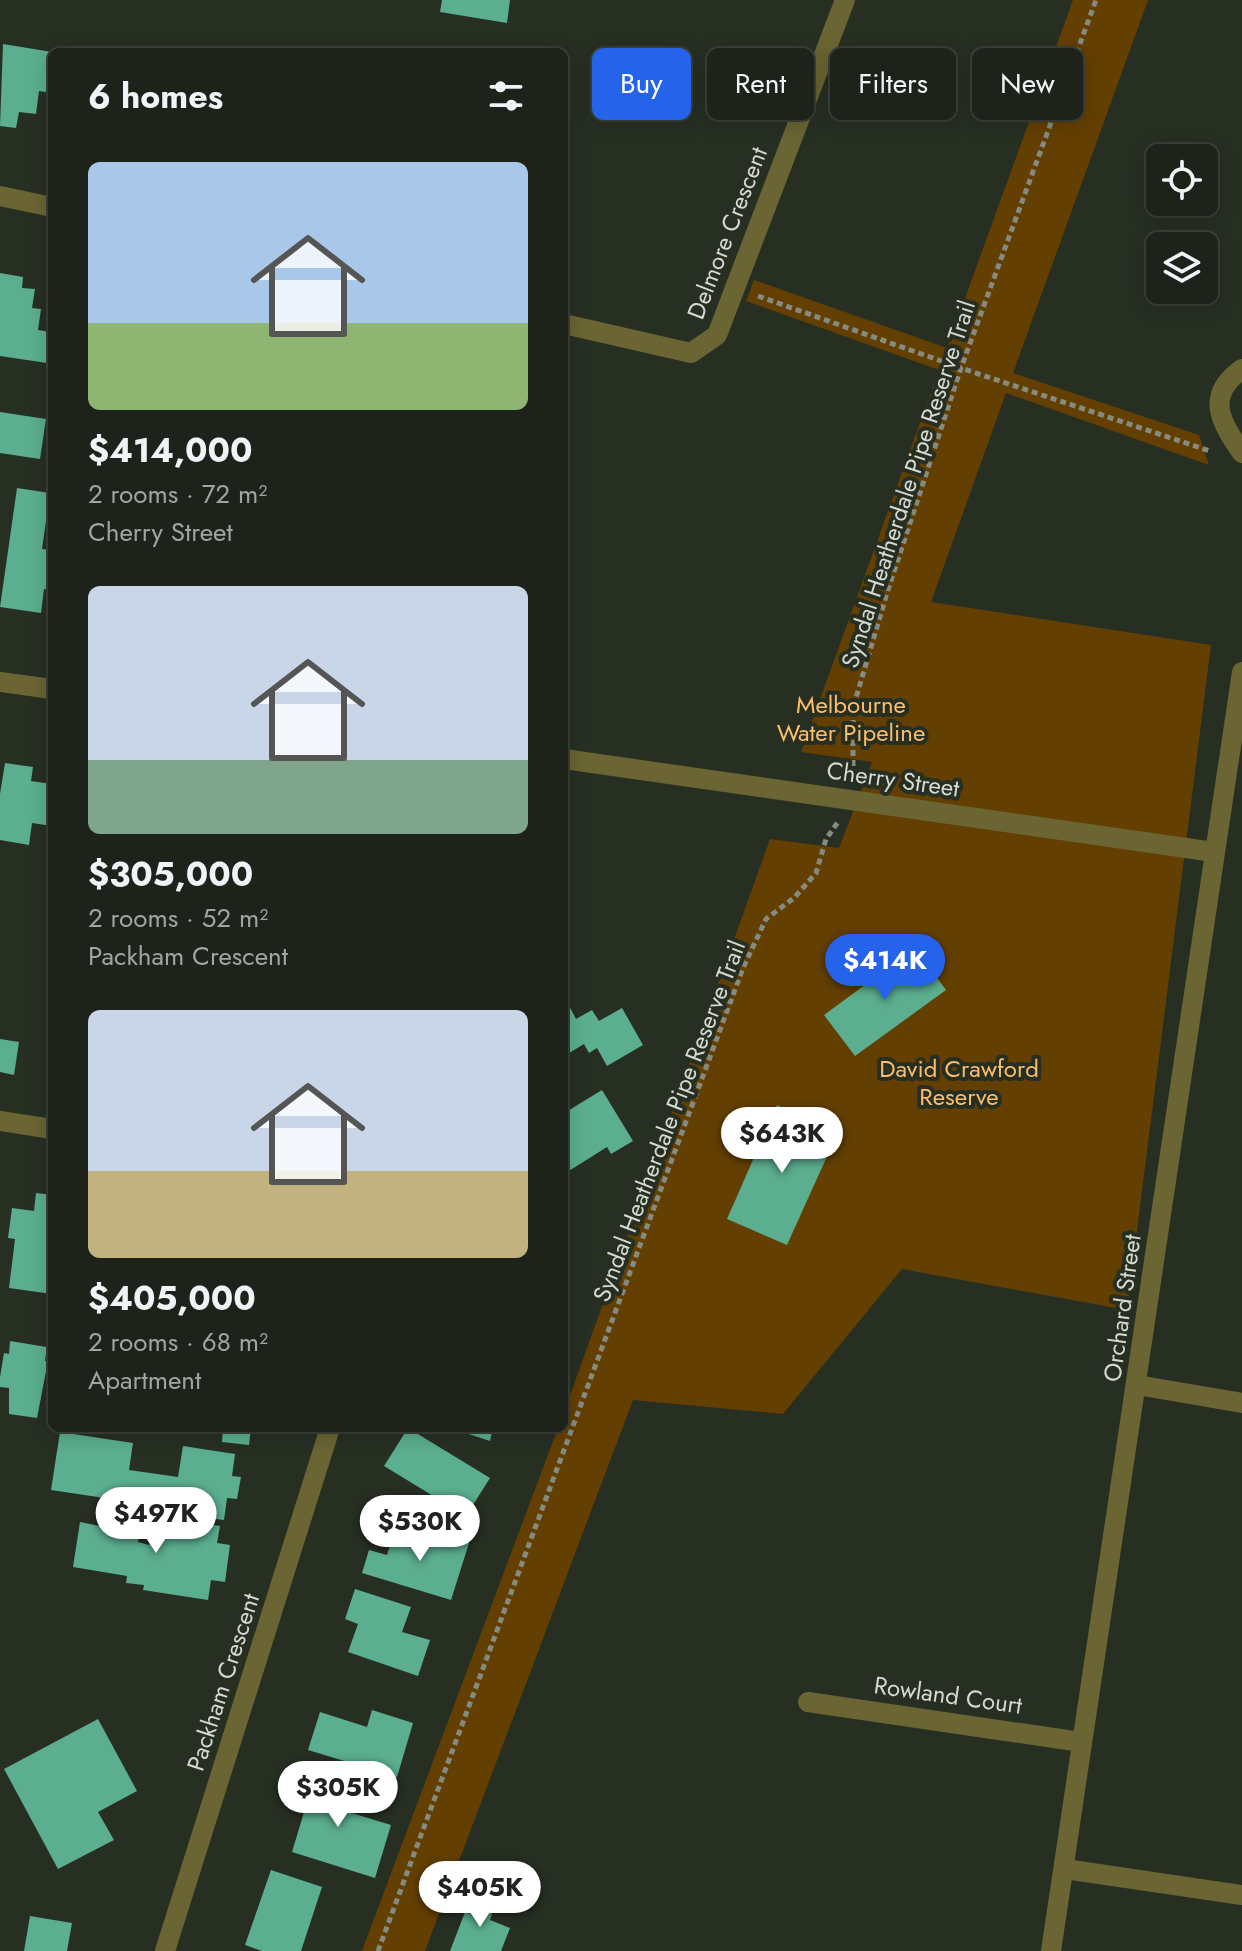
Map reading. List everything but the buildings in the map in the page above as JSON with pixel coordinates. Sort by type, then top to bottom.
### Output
[{"type":"street","name":"Delmore Crescent","points":[[568,325],[691,353],[717,335],[845,0]]},
{"type":"street","points":[[0,196],[48,206]]},
{"type":"street","points":[[1232,454],[1220,420],[1220,396],[1228,379],[1242,369]]},
{"type":"street","name":"Orchard Street","points":[[1051,1951],[1242,672]]},
{"type":"street","points":[[0,682],[48,688]]},
{"type":"street","name":"Cherry Street","points":[[568,760],[1214,852]]},
{"type":"street","points":[[0,1121],[48,1128]]},
{"type":"street","points":[[1137,1385],[1242,1403]]},
{"type":"street","name":"Packham Crescent","points":[[165,1951],[329,1432]]},
{"type":"street","name":"Rowland Court","points":[[808,1702],[1081,1742]]},
{"type":"street","points":[[1065,1869],[1242,1895]]},
{"type":"path","name":"Syndal Heatherdale Pipe Reserve Trail","points":[[378,1951],[743,968],[766,919],[794,898],[816,873],[826,839],[853,799],[853,708],[887,593],[961,368],[1096,0]]},
{"type":"path","points":[[735,287],[961,368],[1232,454]]},
{"type":"green space","name":"David Crawford Reserve","points":[[1073,0],[1148,0],[1013,373],[1199,435],[1209,465],[1006,393],[931,602],[1211,645],[1127,1310],[902,1269],[783,1414],[633,1400],[425,1951],[362,1951],[557,1432],[568,1432],[568,1401],[770,839],[839,848],[872,762],[801,752],[939,370],[746,301],[754,280],[947,348],[1030,120],[1083,120],[1083,48],[1056,48]]},
{"type":"park label","name":"Melbourne Water Pipeline","points":[[851,718]]}]
